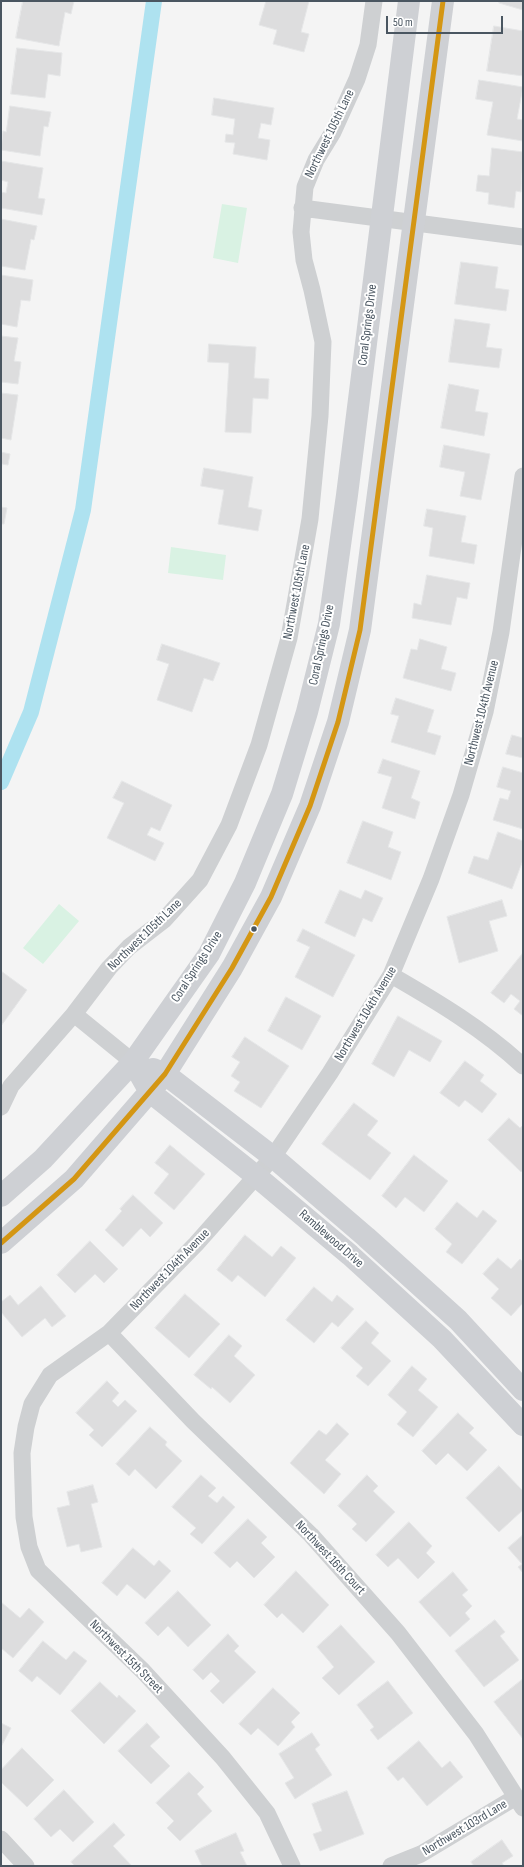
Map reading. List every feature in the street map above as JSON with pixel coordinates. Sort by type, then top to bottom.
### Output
[{"type":"main road","name":"Coral Springs Drive","points":[[1,1196],[43,1158],[133,1062],[209,954],[245,883],[282,794],[307,712],[329,624],[347,495],[409,1]]},
{"type":"main road","points":[[1,1243],[74,1179],[165,1074],[232,968],[271,897],[310,806],[338,722],[360,630],[443,1]]},
{"type":"main road","name":"Ramblewood Drive","points":[[133,1062],[165,1074],[273,1156],[458,1320],[523,1390]]},
{"type":"main road","name":"Ramblewood Drive","points":[[133,1062],[150,1092],[256,1176],[350,1255],[442,1339],[523,1425]]},
{"type":"street","name":"Northwest 105th Lane","points":[[1,1107],[11,1086],[74,1014],[109,968],[129,947],[164,920],[200,880],[230,825],[259,745],[289,638],[310,519],[320,416],[323,342],[304,260],[301,232],[305,187],[316,160],[333,132],[357,79],[368,46],[374,1]]},
{"type":"street","points":[[302,208],[523,237]]},
{"type":"street","name":"Northwest 104th Avenue","points":[[26,1427],[32,1404],[50,1375],[109,1333],[196,1244],[273,1156],[330,1073],[391,976],[431,878],[460,795],[485,712],[501,632],[523,476]]},
{"type":"street","points":[[391,976],[438,1002],[477,1027],[523,1066]]},
{"type":"street","name":"Ramblewood Drive","points":[[74,1014],[133,1062]]},
{"type":"street","name":"Northwest 16th Court","points":[[109,1333],[192,1421],[311,1535],[398,1633],[476,1734],[520,1802]]},
{"type":"street","name":"Northwest 15th Street","points":[[26,1427],[22,1453],[24,1517],[29,1547],[38,1570],[143,1671],[222,1758],[267,1813],[292,1866]]},
{"type":"street","name":"Northwest 103rd Lane","points":[[391,1866],[421,1854],[520,1802]]},
{"type":"street","points":[[1,1839],[26,1866]]},
{"type":"green space","points":[[222,204],[247,208],[238,263],[213,258]]},
{"type":"green space","points":[[171,547],[226,555],[223,580],[168,573]]},
{"type":"green space","points":[[59,904],[79,921],[43,964],[23,948]]},
{"type":"building","points":[[23,1],[74,1],[71,14],[65,12],[59,46],[16,38]]},
{"type":"building","points":[[266,1],[309,1],[301,32],[309,34],[304,52],[273,44],[277,30],[259,25]]},
{"type":"building","points":[[500,1],[523,1],[523,10],[499,3]]},
{"type":"building","points":[[494,26],[523,31],[523,76],[487,71]]},
{"type":"building","points":[[17,48],[62,53],[60,76],[48,74],[45,98],[11,94]]},
{"type":"building","points":[[479,80],[523,87],[517,119],[523,120],[523,141],[487,135],[493,102],[476,99]]},
{"type":"building","points":[[214,98],[274,108],[271,125],[261,123],[258,138],[270,140],[267,160],[233,154],[235,143],[225,142],[226,134],[233,135],[235,119],[212,115]]},
{"type":"building","points":[[10,106],[51,112],[48,127],[44,126],[40,156],[1,150],[3,131],[6,132]]},
{"type":"building","points":[[492,148],[523,152],[521,192],[516,191],[514,208],[488,204],[489,193],[476,191],[478,175],[489,176]]},
{"type":"building","points":[[1,161],[43,168],[38,198],[45,199],[42,215],[1,208],[1,192],[6,193],[8,182],[1,180]]},
{"type":"building","points":[[1,219],[37,226],[34,240],[31,239],[25,270],[1,266]]},
{"type":"building","points":[[461,262],[498,267],[495,288],[509,290],[506,311],[455,304]]},
{"type":"building","points":[[1,275],[33,280],[30,301],[21,300],[17,327],[1,324]]},
{"type":"building","points":[[455,319],[490,324],[486,347],[502,349],[499,368],[449,362]]},
{"type":"building","points":[[1,336],[18,338],[14,361],[21,362],[18,384],[1,382]]},
{"type":"building","points":[[209,344],[256,347],[254,378],[269,379],[268,399],[253,398],[251,433],[225,432],[229,363],[208,362]]},
{"type":"building","points":[[449,384],[479,390],[475,411],[488,413],[484,436],[441,428]]},
{"type":"building","points":[[1,393],[18,395],[11,440],[1,438]]},
{"type":"building","points":[[444,445],[490,454],[481,500],[460,496],[465,472],[440,467]]},
{"type":"building","points":[[1,452],[10,454],[8,465],[2,464],[1,472]]},
{"type":"building","points":[[204,468],[253,477],[248,507],[262,510],[258,531],[218,524],[224,490],[201,486]]},
{"type":"building","points":[[1,507],[7,508],[4,524],[1,524]]},
{"type":"building","points":[[427,509],[466,516],[461,542],[477,545],[474,564],[429,556],[433,528],[424,526]]},
{"type":"building","points":[[427,575],[470,583],[467,599],[457,597],[451,625],[412,618],[414,603],[421,605]]},
{"type":"building","points":[[420,639],[447,647],[441,669],[456,673],[451,691],[403,678],[411,649],[417,650]]},
{"type":"building","points":[[162,644],[220,663],[213,681],[204,678],[192,712],[157,700],[169,664],[157,660]]},
{"type":"building","points":[[396,698],[434,710],[427,732],[441,736],[435,755],[391,742],[399,716],[391,714]]},
{"type":"building","points":[[512,735],[523,738],[523,758],[506,754]]},
{"type":"building","points":[[383,759],[420,771],[411,798],[420,802],[415,819],[382,808],[392,777],[378,773]]},
{"type":"building","points":[[503,767],[523,773],[523,829],[493,820],[500,798],[508,800],[511,791],[497,787]]},
{"type":"building","points":[[122,781],[172,805],[160,831],[151,827],[147,835],[164,843],[155,861],[107,838],[124,803],[113,798]]},
{"type":"building","points":[[363,821],[393,832],[388,847],[401,852],[391,880],[347,863]]},
{"type":"building","points":[[498,832],[523,841],[523,860],[512,889],[468,873],[474,856],[488,860]]},
{"type":"building","points":[[340,890],[361,899],[365,890],[383,898],[372,922],[363,918],[355,937],[325,923]]},
{"type":"building","points":[[502,900],[507,916],[489,921],[498,951],[459,963],[447,917]]},
{"type":"building","points":[[303,929],[355,955],[333,997],[295,977],[310,947],[297,941]]},
{"type":"building","points":[[523,953],[523,1016],[514,1009],[520,1001],[511,994],[504,1003],[491,993]]},
{"type":"building","points":[[1,971],[27,990],[1,1026]]},
{"type":"building","points":[[286,997],[321,1016],[302,1050],[268,1031]]},
{"type":"building","points":[[398,1016],[442,1041],[430,1062],[409,1050],[394,1077],[372,1064]]},
{"type":"building","points":[[245,1037],[289,1066],[261,1108],[234,1091],[240,1082],[231,1076],[240,1062],[232,1057]]},
{"type":"building","points":[[465,1061],[484,1075],[480,1081],[497,1094],[482,1113],[465,1100],[459,1107],[440,1093]]},
{"type":"building","points":[[354,1103],[378,1121],[367,1135],[391,1153],[370,1180],[322,1144]]},
{"type":"building","points":[[509,1118],[520,1128],[523,1125],[523,1170],[521,1172],[488,1140]]},
{"type":"building","points":[[170,1145],[205,1174],[174,1210],[154,1193],[169,1174],[155,1163]]},
{"type":"building","points":[[414,1155],[448,1181],[424,1212],[405,1197],[396,1208],[382,1196]]},
{"type":"building","points":[[133,1195],[163,1223],[150,1237],[141,1228],[123,1247],[105,1230],[122,1211],[120,1209]]},
{"type":"building","points":[[457,1202],[477,1218],[483,1210],[497,1221],[462,1264],[446,1252],[452,1244],[435,1229]]},
{"type":"building","points":[[245,1235],[272,1257],[281,1246],[296,1258],[265,1297],[238,1275],[232,1282],[217,1270]]},
{"type":"building","points":[[90,1241],[118,1269],[104,1283],[95,1274],[75,1293],[57,1275]]},
{"type":"building","points":[[498,1258],[511,1269],[520,1259],[523,1262],[523,1303],[511,1316],[491,1298],[499,1289],[483,1274]]},
{"type":"building","points":[[41,1286],[66,1316],[52,1327],[45,1318],[22,1337],[1,1312],[1,1302],[10,1295],[18,1305]]},
{"type":"building","points":[[314,1287],[332,1302],[337,1295],[354,1309],[338,1327],[332,1322],[314,1343],[286,1320]]},
{"type":"building","points":[[185,1294],[220,1324],[189,1358],[155,1328]]},
{"type":"building","points":[[366,1321],[379,1333],[371,1343],[391,1361],[368,1386],[356,1376],[363,1368],[341,1348]]},
{"type":"building","points":[[229,1335],[242,1346],[234,1356],[255,1375],[230,1403],[212,1387],[211,1389],[194,1375]]},
{"type":"building","points":[[412,1366],[427,1379],[418,1390],[438,1407],[413,1437],[397,1424],[407,1412],[388,1395]]},
{"type":"building","points":[[107,1381],[119,1393],[112,1401],[118,1407],[125,1400],[137,1411],[102,1447],[89,1435],[94,1430],[76,1413]]},
{"type":"building","points":[[458,1413],[474,1428],[469,1433],[487,1450],[467,1471],[448,1453],[436,1465],[422,1451]]},
{"type":"building","points":[[337,1423],[349,1434],[325,1460],[341,1474],[324,1494],[290,1463],[319,1430],[326,1435]]},
{"type":"building","points":[[150,1427],[167,1442],[165,1445],[182,1461],[156,1489],[135,1469],[129,1476],[116,1464]]},
{"type":"building","points":[[499,1466],[523,1491],[523,1510],[499,1532],[466,1498]]},
{"type":"building","points":[[201,1475],[216,1488],[208,1496],[217,1503],[223,1496],[235,1507],[202,1544],[190,1534],[196,1528],[172,1507]]},
{"type":"building","points":[[367,1475],[378,1486],[373,1491],[395,1512],[366,1542],[352,1529],[357,1524],[338,1506]]},
{"type":"building","points":[[93,1485],[98,1502],[91,1504],[102,1547],[81,1552],[79,1544],[67,1547],[57,1508],[70,1505],[67,1492]]},
{"type":"building","points":[[248,1519],[267,1537],[261,1543],[275,1557],[254,1578],[237,1561],[230,1568],[214,1553]]},
{"type":"building","points":[[409,1522],[432,1546],[426,1553],[435,1562],[418,1579],[398,1558],[388,1567],[376,1555]]},
{"type":"building","points":[[523,1535],[523,1573],[518,1567],[522,1564],[508,1548]]},
{"type":"building","points":[[133,1548],[154,1566],[159,1560],[171,1571],[145,1599],[127,1584],[117,1596],[102,1583]]},
{"type":"building","points":[[296,1571],[329,1605],[303,1633],[282,1613],[277,1618],[264,1605]]},
{"type":"building","points":[[453,1572],[468,1590],[462,1595],[472,1606],[465,1613],[470,1619],[450,1637],[419,1602]]},
{"type":"building","points":[[178,1591],[211,1625],[188,1647],[168,1626],[158,1636],[145,1623]]},
{"type":"building","points":[[1,1602],[20,1618],[29,1608],[44,1622],[13,1658],[1,1648]]},
{"type":"building","points":[[495,1620],[505,1632],[500,1636],[519,1660],[484,1687],[455,1651]]},
{"type":"building","points":[[341,1625],[375,1662],[339,1695],[322,1678],[334,1667],[317,1647]]},
{"type":"building","points":[[228,1634],[239,1646],[234,1651],[256,1672],[223,1704],[210,1691],[220,1681],[211,1672],[203,1680],[193,1670]]},
{"type":"building","points":[[43,1641],[66,1660],[74,1651],[87,1661],[60,1695],[37,1676],[32,1682],[19,1671]]},
{"type":"building","points":[[523,1679],[523,1739],[494,1702]]},
{"type":"building","points":[[388,1681],[413,1713],[378,1740],[370,1730],[374,1727],[357,1705]]},
{"type":"building","points":[[100,1682],[117,1698],[119,1695],[136,1711],[104,1744],[71,1711]]},
{"type":"building","points":[[273,1688],[300,1713],[291,1722],[295,1727],[278,1746],[258,1728],[251,1735],[239,1724]]},
{"type":"building","points":[[1,1723],[11,1728],[1,1747]]},
{"type":"building","points":[[147,1723],[160,1737],[150,1746],[170,1766],[151,1784],[118,1751]]},
{"type":"building","points":[[312,1733],[320,1745],[315,1749],[332,1775],[295,1799],[285,1783],[294,1778],[279,1754]]},
{"type":"building","points":[[419,1741],[442,1768],[450,1761],[463,1777],[427,1806],[403,1777],[398,1781],[387,1768]]},
{"type":"building","points":[[22,1748],[54,1780],[27,1807],[1,1782],[1,1770]]},
{"type":"building","points":[[189,1772],[204,1787],[197,1794],[212,1811],[180,1841],[167,1828],[174,1821],[156,1803]]},
{"type":"building","points":[[64,1790],[94,1822],[73,1842],[60,1829],[51,1837],[34,1819]]},
{"type":"building","points":[[347,1791],[364,1834],[320,1851],[313,1834],[322,1831],[312,1804]]},
{"type":"building","points":[[114,1823],[125,1835],[113,1846],[132,1866],[75,1866],[71,1862]]},
{"type":"building","points":[[236,1833],[244,1851],[240,1852],[247,1866],[202,1866],[195,1851]]},
{"type":"building","points":[[502,1840],[513,1856],[502,1863],[504,1866],[474,1866],[471,1862]]},
{"type":"waterway","points":[[1,782],[31,712],[83,510],[154,1]]},
{"type":"transit line","points":[[1,1243],[74,1179],[165,1074],[232,968],[271,897],[310,806],[338,722],[360,630],[443,1]]}]
